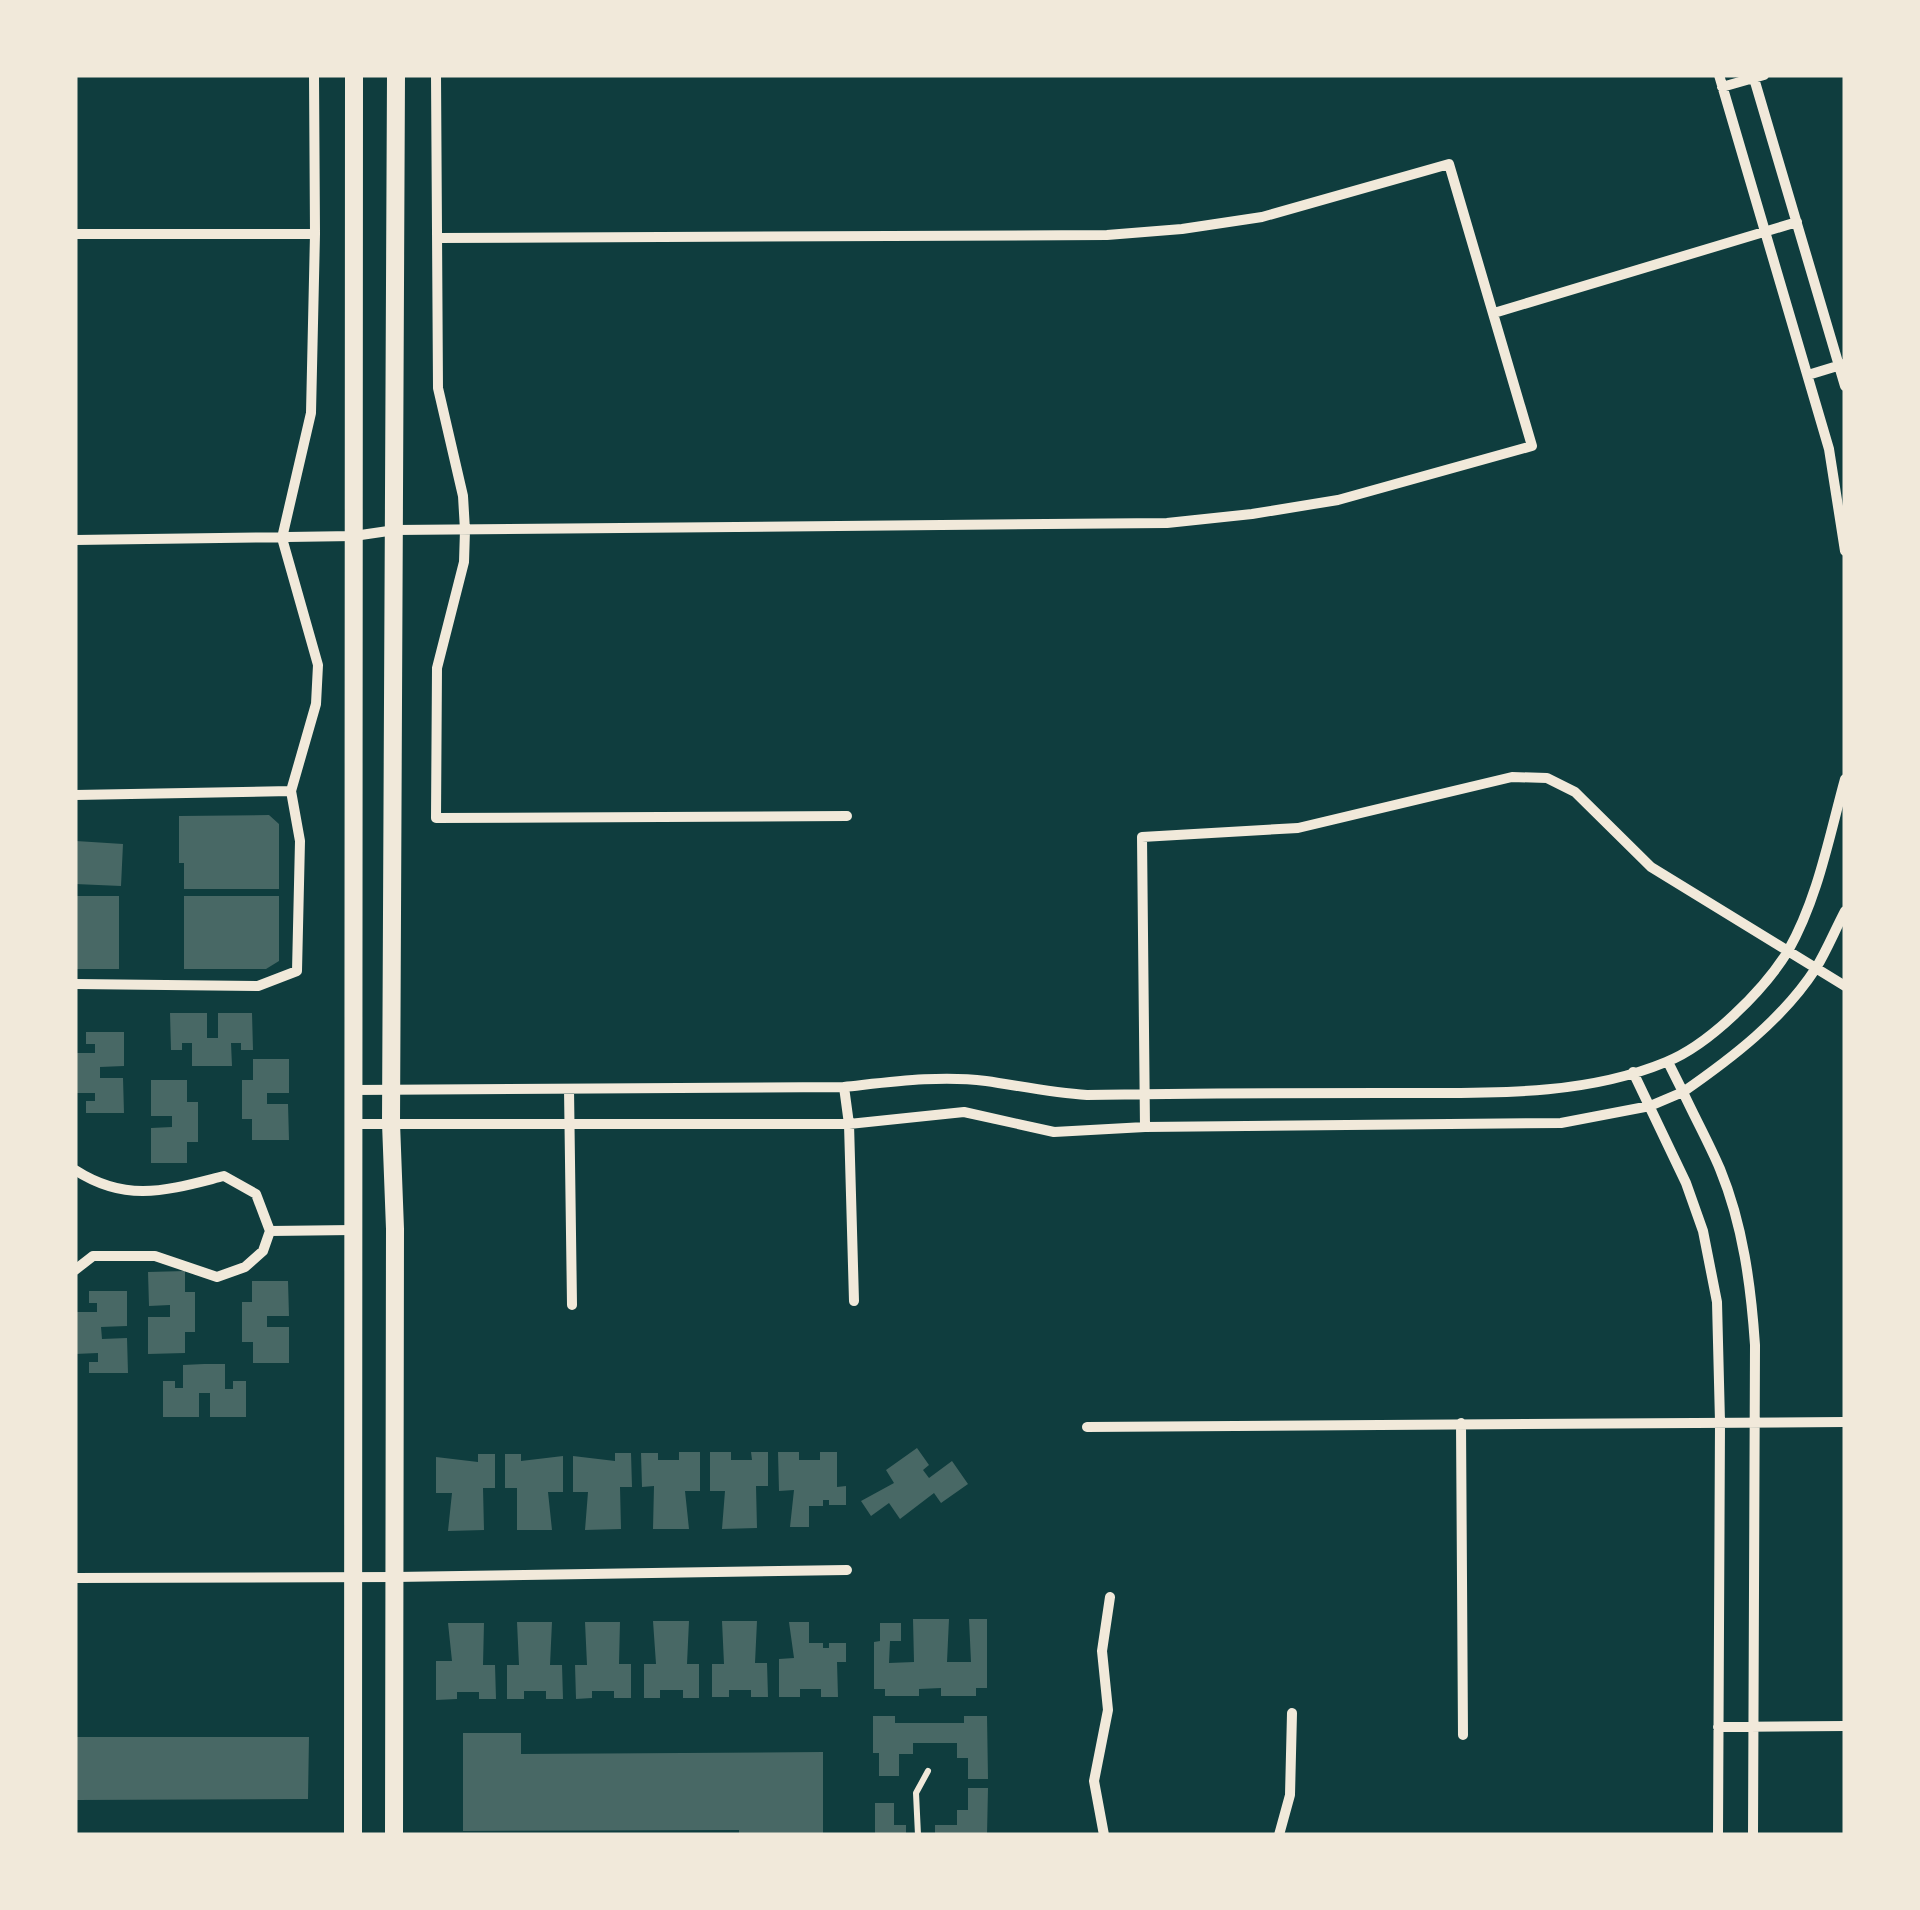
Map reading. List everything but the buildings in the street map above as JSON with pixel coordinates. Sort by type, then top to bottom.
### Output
[{"type":"main road","points":[[352,1835],[354,75]]},
{"type":"main road","points":[[394,1835],[395,1229],[391,1122],[396,75]]},
{"type":"street","points":[[75,984],[258,986],[297,971],[300,841],[292,790],[316,704],[318,666],[282,538],[311,413],[314,75]]},
{"type":"street","points":[[436,75],[438,388],[464,496],[465,530],[464,562],[437,668],[436,818],[847,816]]},
{"type":"street","points":[[1845,386],[1842,364],[1757,76],[1721,81],[1829,449],[1845,552]]},
{"type":"street","points":[[75,540],[354,536],[394,530],[1167,523],[1338,500],[1532,446],[1450,164],[1262,217],[1182,230],[1126,234],[437,238]]},
{"type":"street","points":[[1494,314],[1797,222]]},
{"type":"street","points":[[75,234],[315,234]]},
{"type":"street","points":[[1808,374],[1842,364]]},
{"type":"street","points":[[1144,1127],[1142,837],[1298,828],[1512,777],[1546,778],[1574,792],[1651,867],[1845,986]]},
{"type":"street","points":[[353,1090],[844,1088],[924,1079],[984,1081],[1037,1092],[1144,1094],[1569,1088],[1668,1062],[1735,1012],[1764,984],[1787,952],[1812,904],[1845,779]]},
{"type":"street","points":[[75,795],[292,790]]},
{"type":"street","points":[[353,1124],[849,1124],[964,1112],[1054,1132],[1144,1127],[1561,1123],[1650,1106],[1683,1092],[1722,1066],[1759,1034],[1815,969],[1845,911]]},
{"type":"street","points":[[1668,1062],[1721,1171],[1747,1267],[1755,1345],[1754,1835]]},
{"type":"street","points":[[1632,1072],[1686,1183],[1710,1258],[1719,1328],[1718,1835]]},
{"type":"street","points":[[844,1088],[849,1124],[854,1300]]},
{"type":"street","points":[[569,1089],[572,1305]]},
{"type":"street","points":[[75,1170],[105,1188],[158,1192],[224,1176],[256,1194],[270,1231],[263,1252],[245,1267],[217,1277],[155,1256],[93,1256],[75,1270]]},
{"type":"street","points":[[270,1231],[352,1230]]},
{"type":"street","points":[[1087,1427],[1845,1422]]},
{"type":"street","points":[[1461,1424],[1463,1735]]},
{"type":"street","points":[[75,1578],[847,1570]]},
{"type":"street","points":[[1104,1835],[1094,1781],[1108,1710],[1102,1641],[1110,1598]]},
{"type":"street","points":[[1280,1835],[1290,1795],[1292,1713]]},
{"type":"street","points":[[1718,1727],[1845,1726]]},
{"type":"lane","points":[[918,1835],[916,1793],[928,1772]]}]
